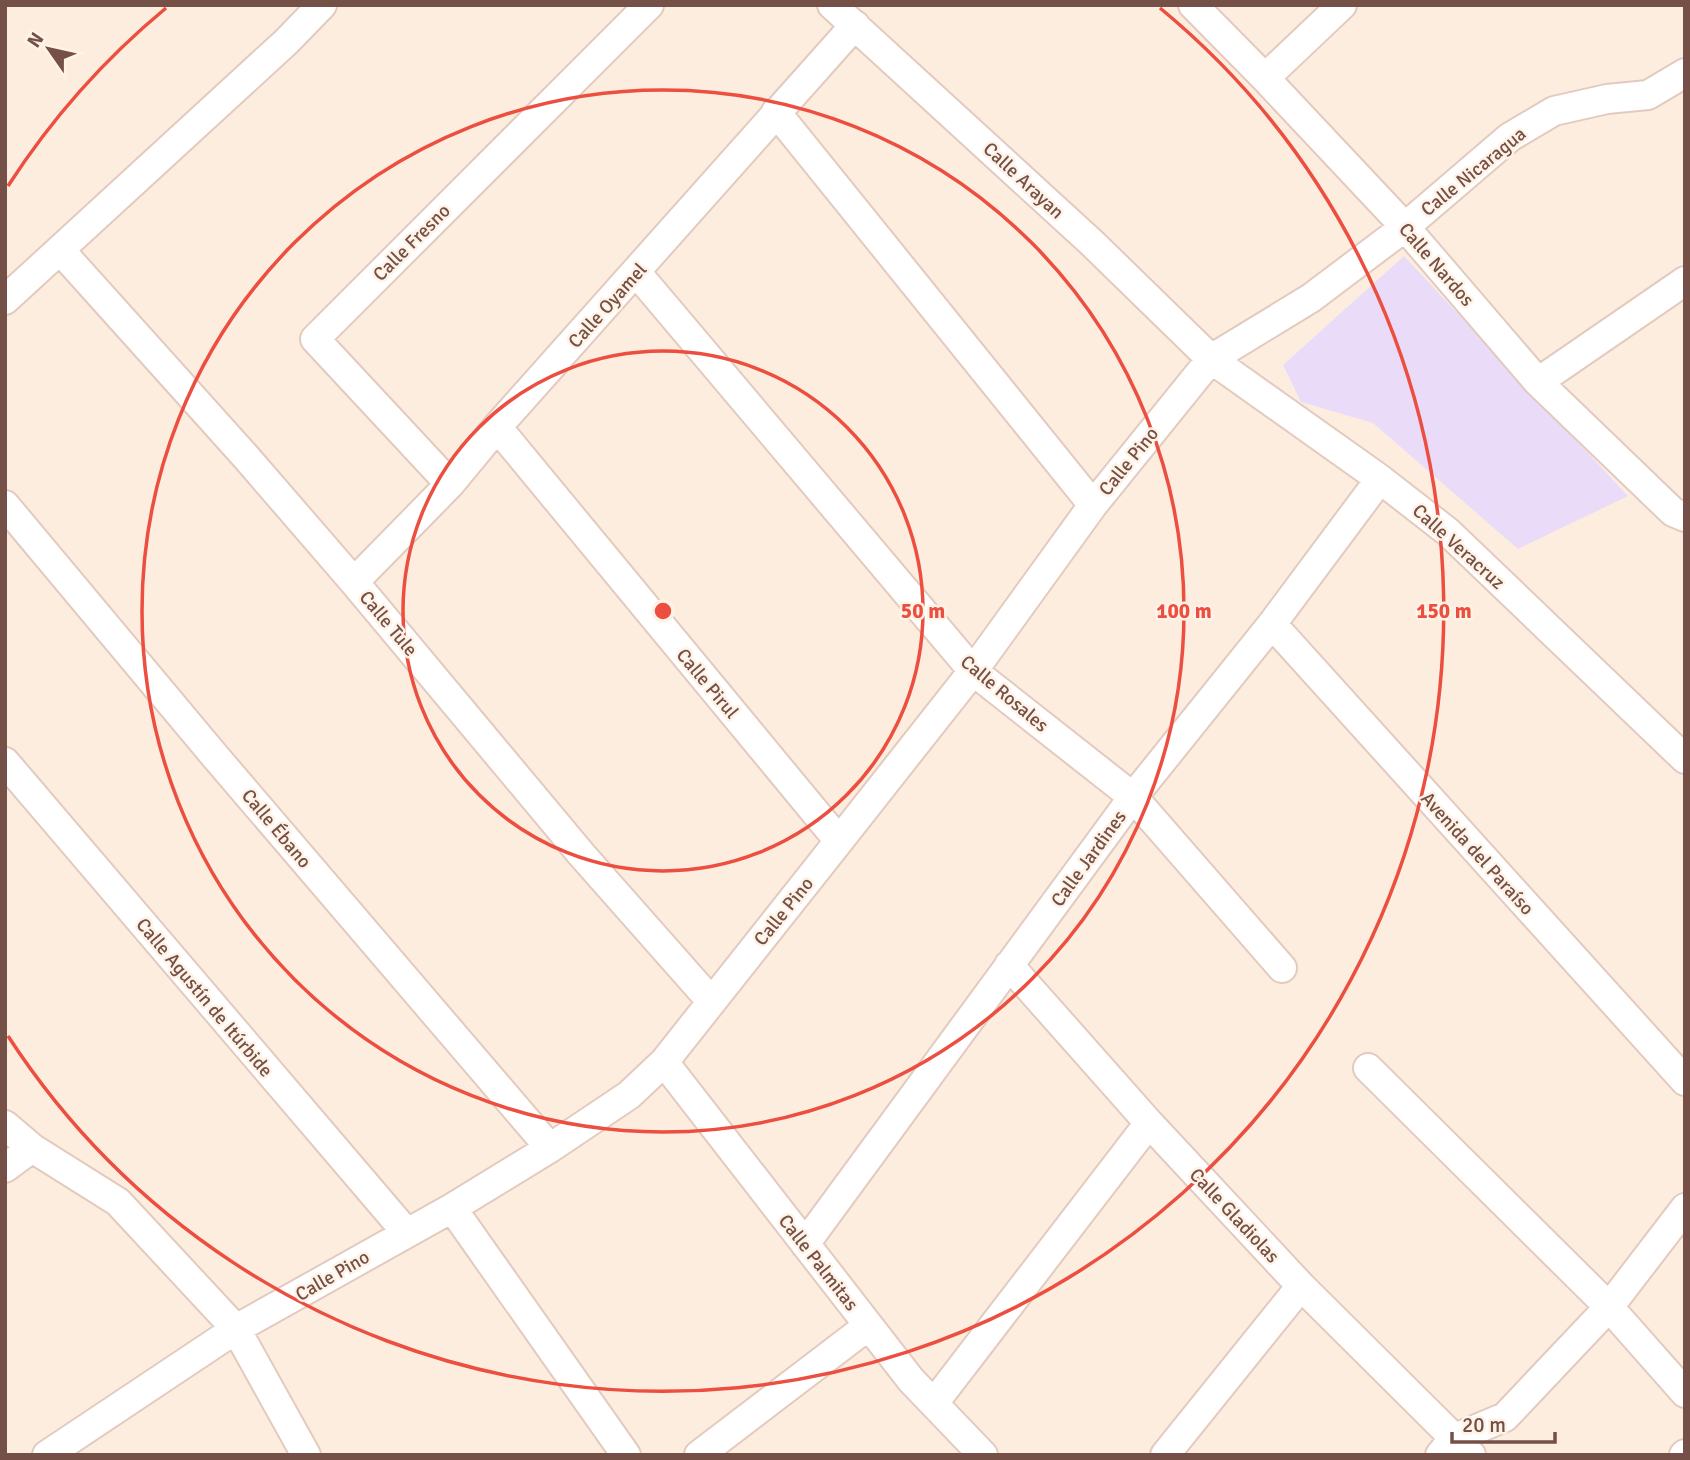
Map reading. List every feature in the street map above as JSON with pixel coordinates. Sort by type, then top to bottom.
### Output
[{"type":"street","points":[[5,300],[322,5]]},
{"type":"street","name":"Calle Fresno","points":[[450,484],[315,339],[649,5]]},
{"type":"street","name":"Calle Arayan","points":[[832,5],[1092,243],[1211,359]]},
{"type":"street","name":"Calle Nardos","points":[[1193,5],[1405,227],[1538,382],[1673,512],[1685,517]]},
{"type":"street","points":[[1265,78],[1342,5]]},
{"type":"street","name":"Calle Oyamel","points":[[354,582],[450,484],[497,427],[855,25]]},
{"type":"street","name":"Calle Nicaragua","points":[[1211,359],[1311,298],[1405,227],[1510,137],[1554,111],[1607,99],[1648,94],[1685,73]]},
{"type":"street","points":[[776,112],[1093,505]]},
{"type":"street","name":"Calle Tule","points":[[60,250],[246,457],[582,855],[711,1000]]},
{"type":"street","name":"Calle Rosales","points":[[636,272],[973,671],[1133,797],[1282,968]]},
{"type":"street","points":[[1538,382],[1685,281]]},
{"type":"street","name":"Calle Veracruz","points":[[1211,359],[1380,479],[1448,532],[1685,759]]},
{"type":"street","name":"Calle Pino","points":[[47,1455],[236,1329],[452,1208],[550,1148],[629,1095],[664,1062],[839,841],[973,671],[1093,505],[1211,359]]},
{"type":"street","name":"Calle Pirul","points":[[497,427],[839,841]]},
{"type":"street","name":"Calle Jardines","points":[[805,1244],[1133,797],[1272,624],[1380,479]]},
{"type":"street","name":"Calle Ébano","points":[[5,505],[550,1148]]},
{"type":"street","name":"Avenida del Paraíso","points":[[1272,624],[1685,1081]]},
{"type":"street","name":"Calle Agustín de Itúrbide","points":[[5,762],[406,1232]]},
{"type":"street","name":"Calle Gladiolas","points":[[1009,965],[1149,1123],[1455,1449]]},
{"type":"street","name":"Calle Palmitas","points":[[664,1062],[911,1381],[983,1455]]},
{"type":"street","points":[[1368,1068],[1609,1307],[1685,1393]]},
{"type":"street","points":[[934,1403],[1149,1123]]},
{"type":"street","points":[[5,1125],[32,1148],[118,1202],[236,1329],[306,1455]]},
{"type":"street","points":[[5,1168],[32,1148]]},
{"type":"street","points":[[452,1208],[626,1455]]},
{"type":"street","points":[[1455,1449],[1505,1417],[1609,1307],[1685,1208]]},
{"type":"street","points":[[1165,1455],[1301,1286]]},
{"type":"street","points":[[699,1455],[869,1326]]},
{"type":"shaded area","points":[[1404,256],[1628,496],[1518,549],[1373,423],[1301,402],[1283,365]]}]
